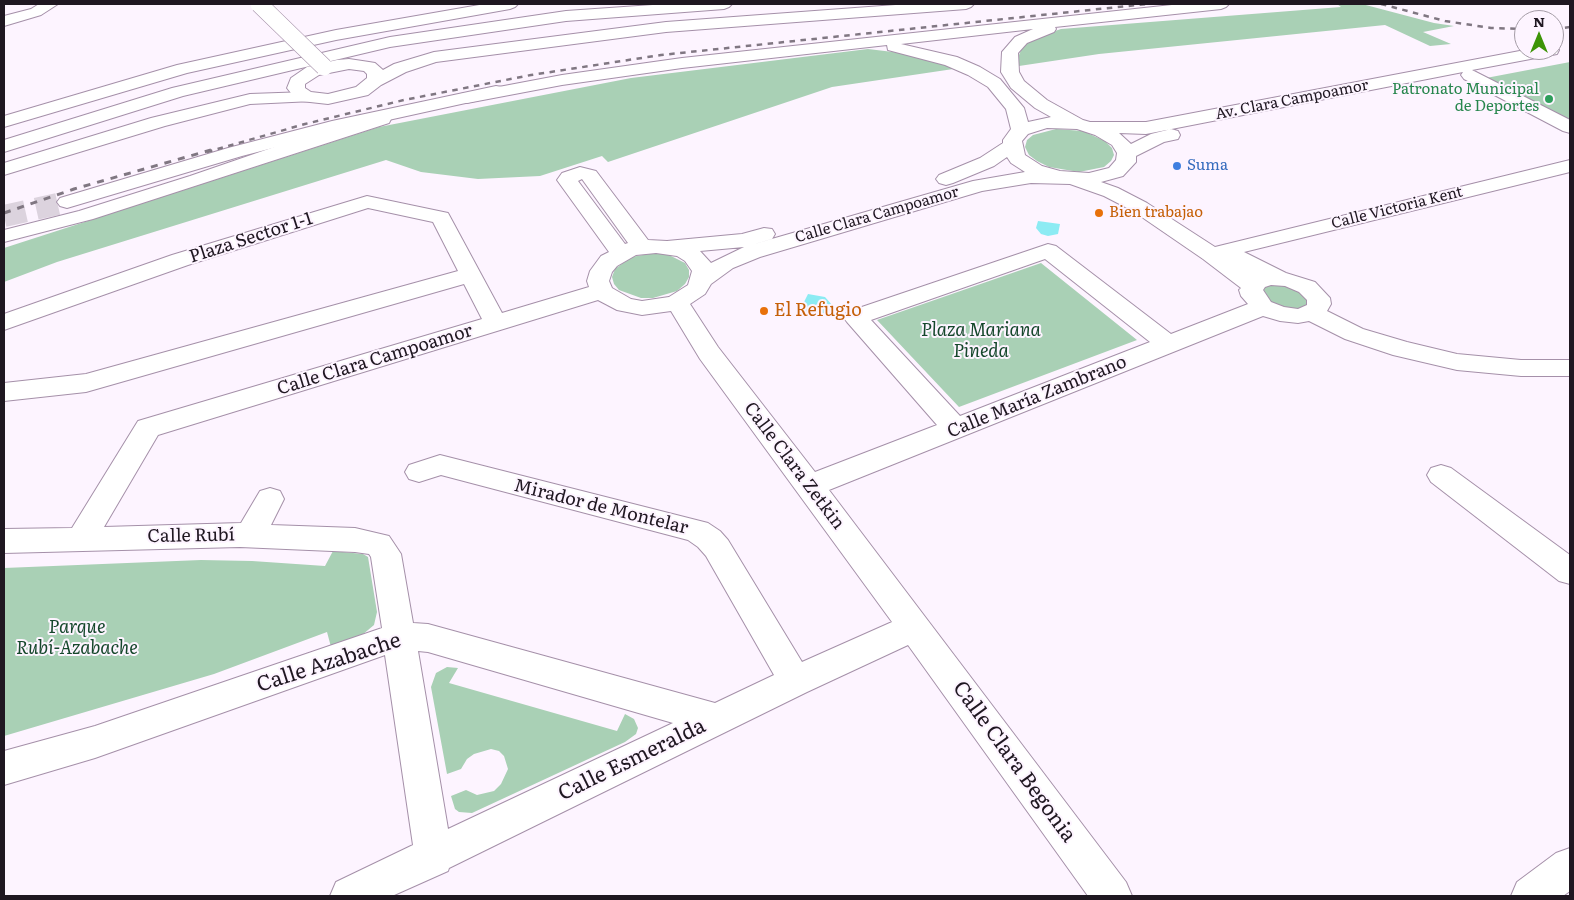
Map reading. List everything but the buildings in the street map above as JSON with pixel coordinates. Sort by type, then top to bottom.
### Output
[{"type":"street","points":[[4,21],[36,12],[50,4]]},
{"type":"street","points":[[259,4],[324,67]]},
{"type":"street","points":[[4,122],[183,69],[336,34],[510,4]]},
{"type":"street","points":[[4,146],[178,92],[390,42],[566,16],[724,4]]},
{"type":"street","points":[[4,169],[158,122],[250,99],[307,97],[328,99],[346,96],[362,91],[375,81],[400,68],[434,56],[666,27],[966,4]]},
{"type":"street","points":[[67,202],[235,152],[332,127],[496,91],[699,61],[1222,4]]},
{"type":"street","points":[[699,61],[878,45],[916,51],[951,61],[994,83],[1015,108],[1018,159],[1025,164],[1035,170],[1110,192],[1140,207],[1211,254],[1258,296],[1289,316],[1312,313],[1319,304],[1314,293],[1299,283],[1279,278],[1256,268],[1224,250],[1143,192],[1125,159],[1119,141],[1042,104],[1017,84],[1010,72],[1008,62],[1010,52],[1021,40],[1082,19]]},
{"type":"street","name":"Av. Clara Campoamor","points":[[1066,178],[1103,176],[1116,172],[1125,159],[1158,138],[1470,74],[1570,56]]},
{"type":"street","name":"Av. Clara Campoamor","points":[[1016,138],[1046,122],[1146,128],[1514,57]]},
{"type":"street","points":[[307,97],[296,88],[297,82],[308,74],[324,67],[349,64],[369,67],[375,71],[377,76],[375,81]]},
{"type":"street","points":[[1470,74],[1570,127]]},
{"type":"street","points":[[4,236],[86,215],[378,120],[496,91]]},
{"type":"street","name":"Calle Clara Campoamor","points":[[670,247],[744,240],[895,196],[980,166],[1000,154],[1016,138]]},
{"type":"street","name":"Calle Victoria Kent","points":[[1224,250],[1570,166]]},
{"type":"street","name":"Calle Clara Campoamor","points":[[702,280],[725,263],[752,252],[980,185],[1031,177],[1066,178]]},
{"type":"street","name":"Plaza Sector 1-1","points":[[4,322],[180,260],[367,202],[441,217],[496,324]]},
{"type":"street","points":[[670,247],[693,256],[700,263],[704,271],[697,289],[677,302],[642,308],[625,305],[612,299],[602,291],[598,281],[601,271],[609,261],[632,250],[670,247]]},
{"type":"street","points":[[956,429],[855,317],[1048,251],[1168,344]]},
{"type":"street","points":[[4,392],[86,383],[470,275]]},
{"type":"street","name":"Calle María Zambrano","points":[[810,486],[1168,344],[1258,296],[1263,279],[1279,278]]},
{"type":"street","name":"Calle Clara Campoamor","points":[[81,539],[148,428],[602,291]]},
{"type":"street","name":"Calle Clara Zetkin","points":[[677,302],[709,353],[914,627]]},
{"type":"street","points":[[1312,313],[1354,334],[1402,349],[1457,362],[1521,368],[1570,368]]},
{"type":"street","name":"Mirador de Montelar","points":[[418,472],[440,465],[697,531],[709,539],[717,548],[795,681]]},
{"type":"street","points":[[1441,475],[1570,572]]},
{"type":"street","points":[[250,535],[270,498]]},
{"type":"street","name":"Calle Rubí","points":[[4,541],[250,535],[355,540],[378,544],[386,554],[400,636]]},
{"type":"street","name":"Calle Esmeralda","points":[[350,896],[795,681],[914,627]]},
{"type":"street","name":"Calle Clara Begonia","points":[[914,627],[1112,896]]},
{"type":"street","points":[[400,636],[434,856]]},
{"type":"street","name":"Calle Azabache","points":[[4,768],[95,742],[400,636],[428,638],[716,719]]},
{"type":"street","points":[[1531,896],[1570,867]]},
{"type":"green space","points":[[1337,4],[1362,4],[1434,23],[1454,26],[1423,32],[1451,44],[1430,46],[1385,25],[1099,54],[1019,66],[1019,55],[1025,41],[1061,29],[1341,7]]},
{"type":"green space","points":[[868,49],[918,55],[960,68],[832,87],[608,162],[602,156],[540,176],[478,179],[421,172],[386,160],[57,262],[4,282],[4,248],[379,127],[631,78]]},
{"type":"green space","name":"Patronato Municipal de Deportes","points":[[1570,62],[1570,121],[1486,78]]},
{"type":"green space","points":[[1056,129],[1083,131],[1105,141],[1112,148],[1114,155],[1111,161],[1104,167],[1079,172],[1049,167],[1029,155],[1025,147],[1027,140],[1033,135]]},
{"type":"green space","points":[[655,253],[667,254],[685,263],[689,270],[689,277],[685,284],[677,291],[653,298],[641,298],[619,290],[614,284],[612,277],[615,269],[631,257]]},
{"type":"green space","name":"Plaza Mariana Pineda","points":[[1041,263],[1137,340],[959,407],[877,320]]},
{"type":"green space","points":[[1282,283],[1307,296],[1308,304],[1305,308],[1292,310],[1269,303],[1261,290],[1264,287]]},
{"type":"green space","name":"Parque Rubí-Azabache","points":[[333,551],[363,554],[368,557],[377,612],[374,625],[362,635],[331,647],[327,632],[214,674],[4,736],[4,568],[201,560],[325,566]]},
{"type":"green space","points":[[447,667],[458,668],[449,683],[617,731],[625,714],[634,719],[638,728],[636,734],[625,742],[472,813],[459,812],[455,809],[451,796],[466,790],[477,795],[494,791],[501,784],[508,769],[504,756],[499,751],[491,749],[474,754],[467,759],[461,769],[447,774],[431,687],[436,673]]},
{"type":"water","points":[[1038,221],[1060,224],[1058,234],[1048,236],[1041,234],[1036,228]]},
{"type":"water","points":[[808,294],[825,297],[833,306],[826,314],[800,310]]},
{"type":"tunnel","points":[[4,216],[67,202]]},
{"type":"railway","points":[[207,152],[305,124],[404,100],[531,75],[661,55],[1147,4]]},
{"type":"railway","points":[[1381,4],[1445,21],[1491,28],[1514,29]]},
{"type":"railway","points":[[1564,28],[1570,27]]},
{"type":"railway","points":[[4,213],[74,189],[211,150]]},
{"type":"place","name":"Patronato Municipal de Deportes","points":[[1549,99]]},
{"type":"place","name":"Suma","points":[[1177,166]]},
{"type":"place","name":"Bien trabajao","points":[[1099,213]]},
{"type":"place","name":"El Refugio","points":[[764,311]]}]
